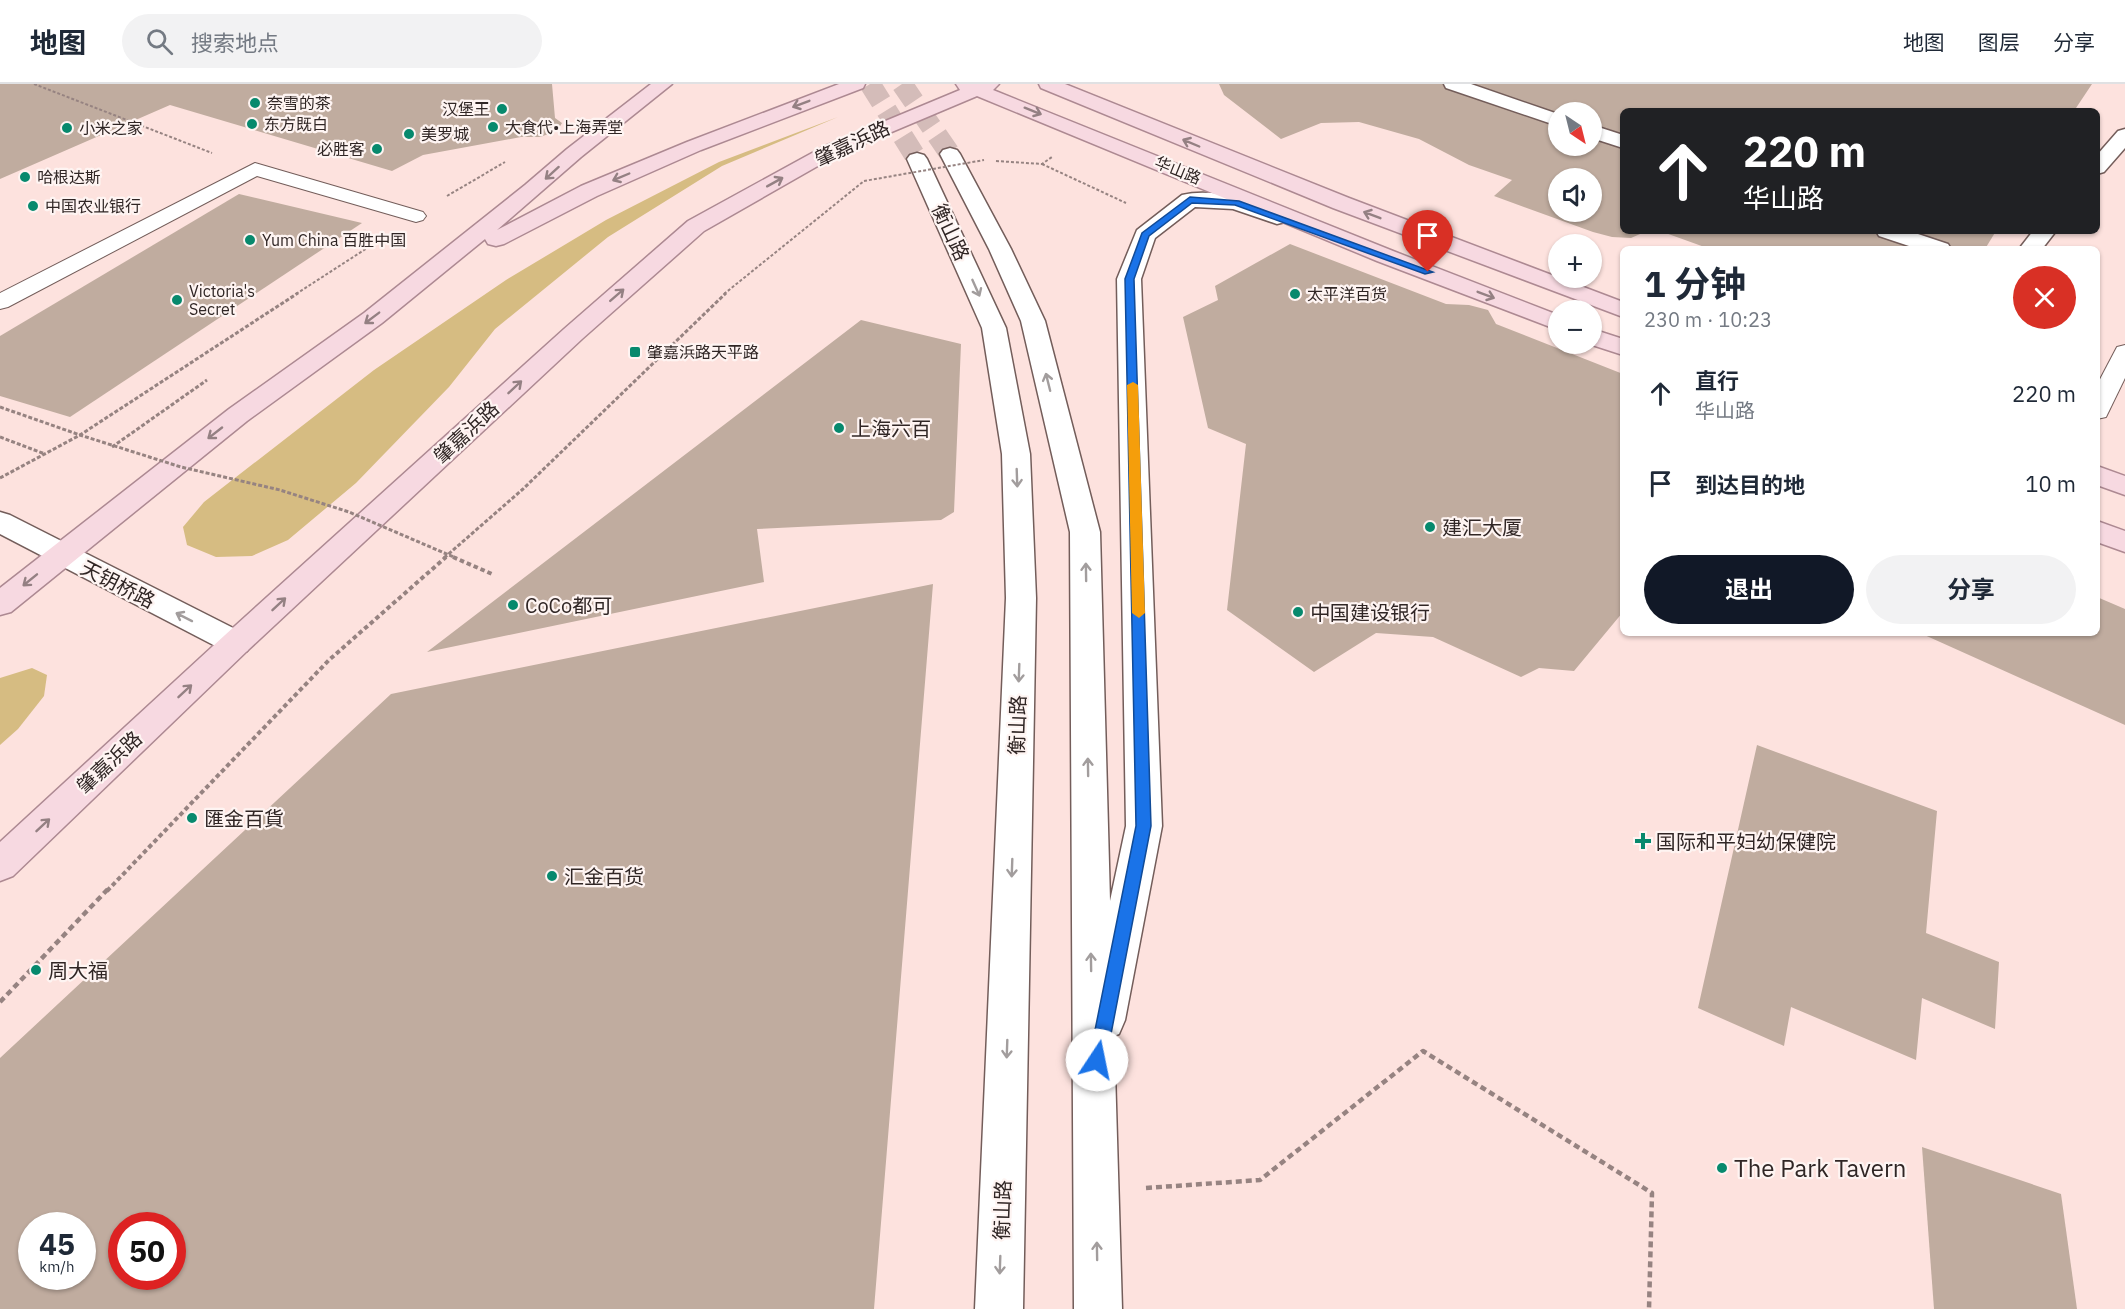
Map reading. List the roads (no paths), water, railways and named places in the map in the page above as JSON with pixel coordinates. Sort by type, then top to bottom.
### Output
[{"type":"main road","points":[[0,604],[238,415],[373,318],[533,190],[574,153],[663,84]]},
{"type":"main road","points":[[418,282],[514,228],[589,191],[694,146],[856,84]]},
{"type":"main road","name":"华山路","points":[[1048,84],[1341,204],[1620,309]]},
{"type":"main road","points":[[1102,84],[1102,106]]},
{"type":"main road","points":[[1453,84],[1548,117]]},
{"type":"main road","name":"华山路","points":[[978,86],[1385,256],[1548,319]]},
{"type":"main road","name":"肇嘉浜路","points":[[0,865],[236,643],[573,334],[696,226],[830,151],[978,86]]},
{"type":"main road","points":[[1602,135],[1620,141]]},
{"type":"main road","points":[[2100,164],[2125,135]]},
{"type":"main road","name":"衡山路","points":[[950,154],[1000,249],[1033,321],[1085,532],[1098,1309]]},
{"type":"main road","name":"衡山路","points":[[917,159],[994,328],[1016,454],[1021,598],[999,1309]]},
{"type":"main road","name":"衡山路","points":[[1093,1084],[1144,826],[1130,279],[1145,235],[1190,200],[1236,203],[1385,256]]},
{"type":"main road","points":[[1896,234],[1931,246]]},
{"type":"main road","points":[[2032,246],[2042,234]]},
{"type":"main road","points":[[1602,340],[1620,347]]},
{"type":"main road","points":[[2100,477],[2125,486]]},
{"type":"main road","name":"天钥桥路","points":[[0,522],[60,555],[236,643]]},
{"type":"main road","points":[[2100,532],[2125,542]]},
{"type":"lane","points":[[6,294],[255,170],[416,216]]},
{"type":"lane","points":[[2100,405],[2125,352]]},
{"type":"tunnel","points":[[870,84],[917,159]]},
{"type":"tunnel","points":[[902,84],[950,154]]},
{"type":"place","name":"奈雪的茶","points":[[255,103]]},
{"type":"place","name":"汉堡王","points":[[502,109]]},
{"type":"place","name":"东方既白","points":[[252,124]]},
{"type":"place","name":"大食代•上海弄堂","points":[[493,127]]},
{"type":"place","name":"小米之家","points":[[67,128]]},
{"type":"place","name":"美罗城","points":[[409,134]]},
{"type":"place","name":"必胜客","points":[[377,149]]},
{"type":"place","name":"哈根达斯","points":[[25,177]]},
{"type":"place","name":"中国农业银行","points":[[33,206]]},
{"type":"place","name":"Yum China 百胜中国","points":[[250,240]]},
{"type":"place","name":"太平洋百货","points":[[1295,294]]},
{"type":"place","name":"Victoria's Secret","points":[[177,300]]},
{"type":"place","name":"肇嘉浜路天平路","points":[[635,352]]},
{"type":"place","name":"上海六百","points":[[839,428]]},
{"type":"place","name":"建汇大厦","points":[[1430,527]]},
{"type":"place","name":"CoCo都可","points":[[513,605]]},
{"type":"place","name":"中国建设银行","points":[[1298,612]]},
{"type":"place","name":"匯金百貨","points":[[192,818]]},
{"type":"place","name":"国际和平妇幼保健院","points":[[1643,841]]},
{"type":"place","name":"汇金百货","points":[[552,876]]},
{"type":"place","name":"周大福","points":[[36,970]]},
{"type":"place","name":"The Park Tavern","points":[[1722,1168]]}]
